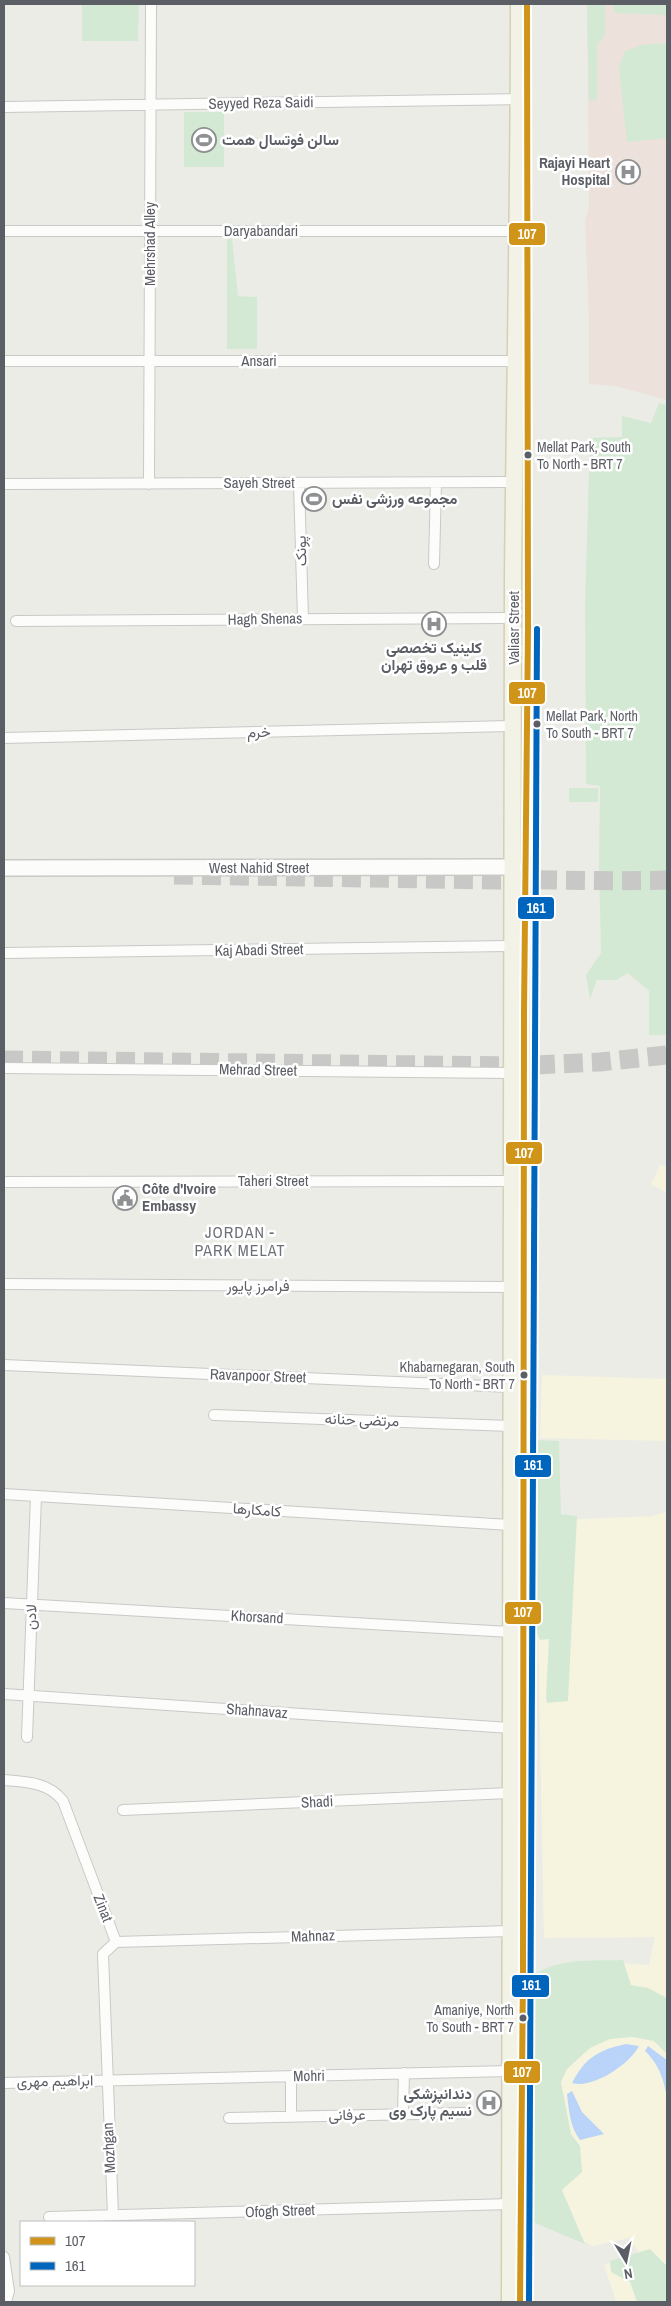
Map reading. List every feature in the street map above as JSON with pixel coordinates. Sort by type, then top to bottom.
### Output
[{"type":"main road","name":"Valiasr Street","points":[[510,2302],[510,1526],[513,1181],[514,482],[519,231],[519,4]]},
{"type":"main road","name":"West Nahid Street","points":[[4,868],[514,867]]},
{"type":"street","name":"Mehrshad Alley","points":[[149,484],[151,4]]},
{"type":"street","name":"Seyyed Reza Saidi","points":[[4,107],[519,99]]},
{"type":"street","name":"Daryabandari","points":[[4,231],[519,231]]},
{"type":"street","name":"Ansari","points":[[4,361],[515,360]]},
{"type":"street","points":[[434,564],[436,482]]},
{"type":"street","name":"Sayeh Street","points":[[4,484],[514,482]]},
{"type":"street","name":"پونک","points":[[299,483],[303,619]]},
{"type":"street","name":"Hagh Shenas","points":[[16,622],[514,618]]},
{"type":"street","name":"خرم","points":[[4,738],[514,726]]},
{"type":"street","name":"Kaj Abadi Street","points":[[4,953],[513,946]]},
{"type":"street","name":"Mehrad Street","points":[[4,1068],[513,1073]]},
{"type":"street","name":"Taheri Street","points":[[4,1182],[513,1181]]},
{"type":"street","name":"فرامرز پایور","points":[[4,1284],[512,1287]]},
{"type":"street","name":"Ravanpoor Street","points":[[4,1365],[512,1387]]},
{"type":"street","name":"مرتضی حنانه","points":[[214,1415],[511,1426]]},
{"type":"street","name":"کامکارها","points":[[4,1494],[510,1526]]},
{"type":"street","name":"لادن","points":[[27,1737],[36,1496]]},
{"type":"street","name":"Khorsand","points":[[4,1603],[511,1632]]},
{"type":"street","name":"Shahnavaz","points":[[4,1694],[511,1728]]},
{"type":"street","name":"Zinat","points":[[4,1780],[46,1786],[59,1795],[116,1942],[103,1954],[107,2080]]},
{"type":"street","name":"Shadi","points":[[123,1810],[510,1793]]},
{"type":"street","name":"Mahnaz","points":[[116,1942],[511,1931]]},
{"type":"street","name":"Mohri","points":[[107,2080],[511,2072]]},
{"type":"street","points":[[404,2073],[404,2114]]},
{"type":"street","points":[[291,2076],[291,2117]]},
{"type":"street","name":"ابراهیم مهری","points":[[4,2083],[107,2080]]},
{"type":"street","name":"Mozhgan","points":[[107,2080],[113,2215]]},
{"type":"street","name":"عرفانی","points":[[229,2118],[466,2113]]},
{"type":"street","name":"Ofogh Street","points":[[49,2217],[510,2204]]},
{"type":"street","points":[[4,2257],[9,2290],[6,2302]]},
{"type":"shaded area","name":"Rajayi Heart Hospital","points":[[587,4],[667,4],[667,400],[615,386],[589,384],[589,320],[585,220],[589,206]]},
{"type":"shaded area","points":[[660,1165],[667,1167],[667,1193],[651,1184]]},
{"type":"shaded area","points":[[542,1375],[667,1379],[667,1441],[540,1438]]},
{"type":"shaded area","points":[[667,1512],[667,2302],[616,2302],[604,2265],[640,2254],[629,2238],[593,2246],[535,2218],[537,2052],[591,1961],[649,1965],[655,1937],[544,1938],[536,1521],[652,1516]]},
{"type":"green space","points":[[82,4],[139,4],[138,41],[82,41]]},
{"type":"green space","points":[[587,4],[605,4],[605,35],[597,45],[597,101],[589,100]]},
{"type":"green space","points":[[613,4],[667,4],[667,15],[616,13]]},
{"type":"green space","points":[[667,43],[667,138],[627,142],[619,68],[624,52],[641,45]]},
{"type":"green space","name":"سالن فوتسال همت","points":[[184,112],[224,112],[224,167],[184,167]]},
{"type":"green space","points":[[227,238],[232,239],[238,296],[257,297],[257,349],[227,349]]},
{"type":"green space","points":[[659,403],[667,405],[667,1035],[649,1035],[649,991],[628,973],[616,980],[597,980],[590,999],[586,975],[601,953],[600,786],[586,784],[585,603],[590,438],[622,437],[622,416],[651,423]]},
{"type":"green space","points":[[569,788],[598,788],[598,802],[569,802]]},
{"type":"green space","points":[[535,1440],[559,1441],[561,1514],[577,1516],[568,1701],[547,1703],[549,1639],[540,1640],[533,1624]]},
{"type":"green space","points":[[623,1960],[631,1985],[648,1988],[667,1998],[667,2054],[654,2041],[632,2037],[610,2039],[590,2048],[567,2069],[561,2082],[571,2134],[580,2146],[582,2172],[562,2190],[585,2244],[528,2220],[528,1980],[549,1967],[561,1964]]},
{"type":"green space","points":[[650,2249],[667,2266],[667,2302],[637,2302],[630,2282],[611,2272],[610,2261]]},
{"type":"water","points":[[626,2044],[639,2046],[628,2060],[610,2074],[590,2082],[572,2083],[582,2067],[593,2056]]},
{"type":"water","points":[[648,2046],[667,2060],[667,2097],[660,2072],[654,2061],[645,2051]]},
{"type":"water","points":[[572,2091],[582,2112],[604,2134],[580,2140],[574,2130],[569,2113],[567,2094]]},
{"type":"tunnel","points":[[174,875],[495,880],[667,880]]},
{"type":"tunnel","points":[[4,1060],[512,1066],[600,1062],[667,1055]]},
{"type":"transit line","name":"107","points":[[520,2302],[523,1970],[524,1013],[528,629],[527,4]]},
{"type":"transit line","name":"161","points":[[529,2302],[537,629]]},
{"type":"place","name":"سالن فوتسال همت","points":[[204,140]]},
{"type":"place","name":"Rajayi Heart Hospital","points":[[628,172]]},
{"type":"place","name":"Mellat Park, South To North - BRT 7","points":[[528,455]]},
{"type":"place","name":"مجموعه ورزشی نفس","points":[[314,499]]},
{"type":"place","name":"کلینیک تخصصی قلب و عروق تهران","points":[[434,624]]},
{"type":"place","name":"Mellat Park, North To South - BRT 7","points":[[537,724]]},
{"type":"place","name":"Côte d'Ivoire Embassy","points":[[125,1198]]},
{"type":"place","name":"Khabarnegaran, South To North - BRT 7","points":[[524,1375]]},
{"type":"place","name":"Amaniye, North To South - BRT 7","points":[[523,2018]]},
{"type":"place","name":"دندانپزشکی نسیم پارک وی","points":[[489,2103]]},
{"type":"district","name":"JORDAN - PARK MELAT","points":[[240,1241]]}]
